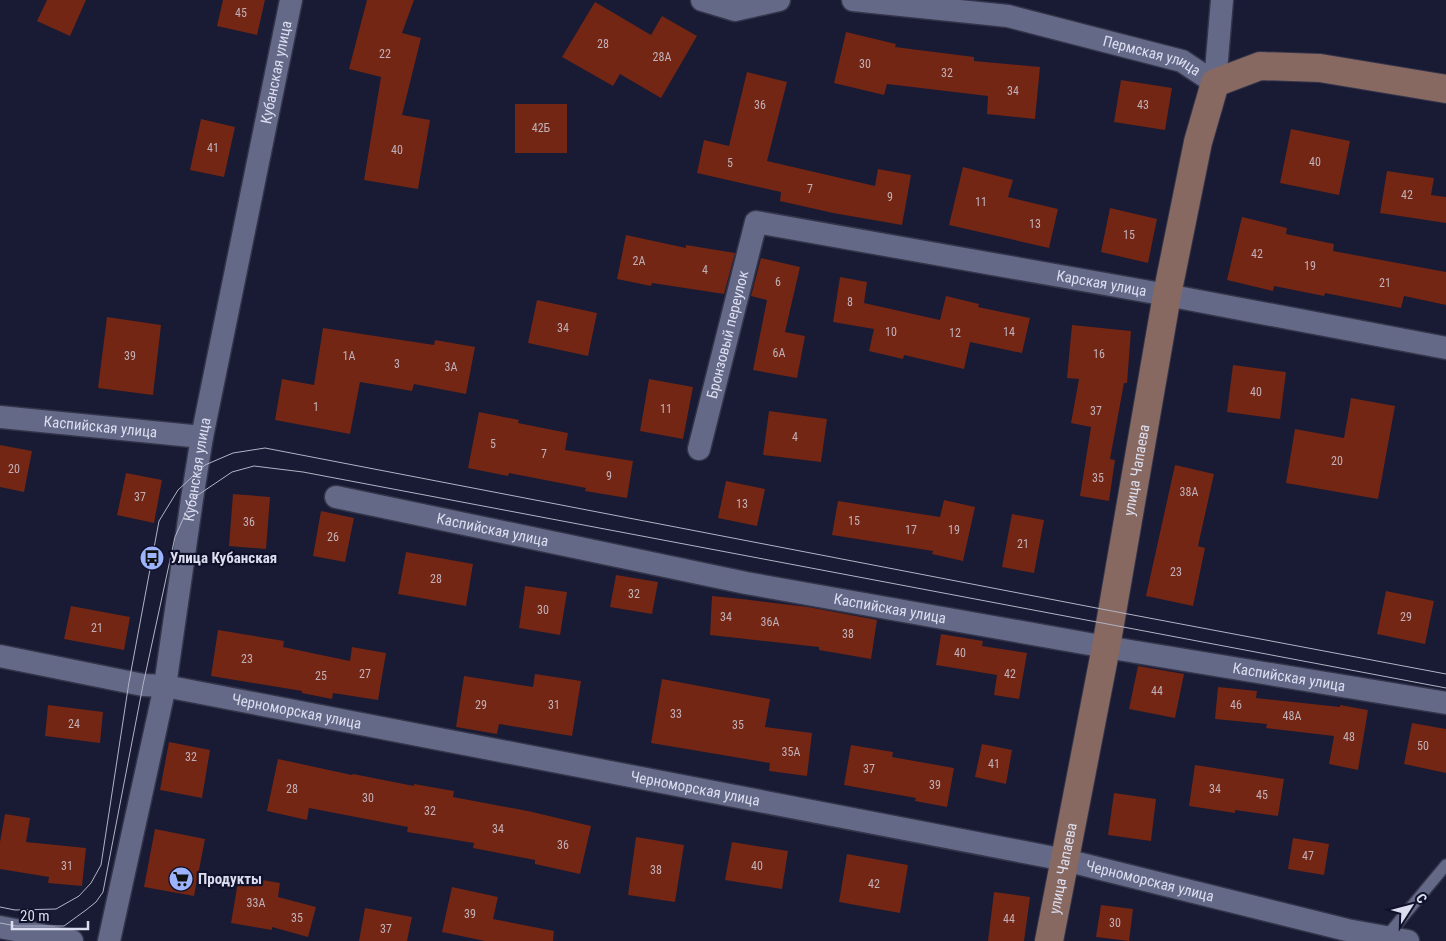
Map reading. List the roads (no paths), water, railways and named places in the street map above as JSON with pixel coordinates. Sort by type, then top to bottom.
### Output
[{"type":"street","name":"Кубанская улица","points":[[110,941],[165,686],[202,437],[291,0]]},
{"type":"street","points":[[702,0],[735,10],[779,0]]},
{"type":"street","name":"Пермская улица","points":[[853,0],[1008,16],[1182,61],[1215,82],[1260,66],[1320,68],[1446,89]]},
{"type":"street","name":"улица Чапаева","points":[[1049,941],[1106,647],[1167,295],[1198,142],[1215,82],[1222,0]]},
{"type":"street","name":"Карская улица","points":[[756,222],[1167,295],[1446,348]]},
{"type":"street","name":"Бронзовый переулок","points":[[699,449],[756,222]]},
{"type":"street","name":"Каспийская улица","points":[[0,417],[202,437]]},
{"type":"street","name":"Каспийская улица","points":[[336,497],[746,583],[1106,647],[1446,704]]},
{"type":"street","name":"Черноморская улица","points":[[0,656],[143,685],[165,686],[1066,860],[1347,930],[1397,939]]},
{"type":"street","points":[[0,926],[72,941]]},
{"type":"lane","points":[[1397,939],[1446,865]]},
{"type":"tram line","points":[[0,907],[15,910],[56,909],[79,896],[91,883],[101,865],[129,682],[159,521],[178,490],[205,465],[233,453],[265,448],[1446,674]]},
{"type":"tram line","points":[[0,923],[16,926],[64,926],[96,902],[103,892],[143,685],[175,537],[192,499],[232,472],[254,466],[303,472],[1446,688]]},
{"type":"place","name":"Улица Кубанская","points":[[152,558]]},
{"type":"place","name":"Продукты","points":[[181,879]]}]
